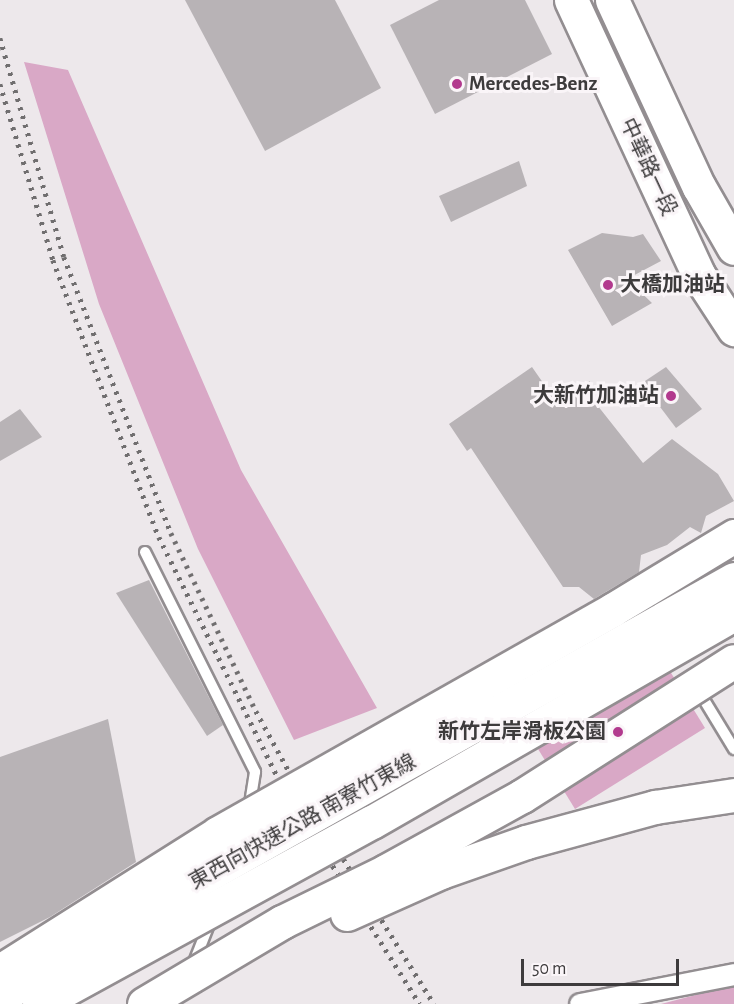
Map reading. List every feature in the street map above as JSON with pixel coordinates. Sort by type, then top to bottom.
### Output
[{"type":"main road","name":"中華路一段","points":[[571,0],[698,274],[734,329]]},
{"type":"main road","name":"中華路一段","points":[[612,0],[699,187],[734,248]]},
{"type":"main road","points":[[0,971],[218,833],[612,610],[734,536]]},
{"type":"main road","name":"東西向快速公路 南寮竹東線","points":[[0,997],[168,897],[734,579]]},
{"type":"main road","name":"東西向快速公路 南寮竹東線","points":[[39,1004],[372,822],[734,614]]},
{"type":"main road","points":[[146,1004],[282,922],[386,871],[522,796],[734,661]]},
{"type":"main road","points":[[146,1004],[441,872],[588,824],[655,807],[734,795]]},
{"type":"street","points":[[580,1004],[734,974]]},
{"type":"lane","points":[[146,552],[255,772],[243,838],[182,993]]},
{"type":"lane","points":[[706,703],[734,749]]},
{"type":"shaded area","points":[[24,62],[68,70],[241,470],[377,708],[294,740],[198,549],[99,304]]},
{"type":"shaded area","name":"新竹左岸滑板公園","points":[[660,655],[705,728],[575,809],[530,736]]},
{"type":"shaded area","points":[[734,985],[734,1004],[661,1004]]},
{"type":"building","points":[[185,0],[335,0],[381,88],[265,151]]},
{"type":"building","name":"Mercedes-Benz","points":[[439,0],[525,0],[552,54],[435,114],[390,25]]},
{"type":"building","points":[[519,161],[527,186],[451,222],[439,196]]},
{"type":"building","name":"大橋加油站","points":[[602,233],[633,237],[643,234],[661,261],[627,279],[652,303],[612,326],[568,250]]},
{"type":"building","points":[[532,367],[555,400],[590,381],[590,396],[643,463],[672,439],[718,474],[734,501],[706,516],[701,533],[690,527],[667,545],[641,555],[639,572],[594,599],[579,587],[563,587],[471,448],[467,451],[449,424]]},
{"type":"building","name":"大新竹加油站","points":[[666,367],[702,409],[676,428],[642,383]]},
{"type":"building","points":[[20,409],[42,437],[0,461],[0,422]]},
{"type":"building","points":[[149,580],[223,725],[207,736],[116,593]]},
{"type":"building","points":[[108,719],[136,862],[50,917],[0,942],[0,757]]},
{"type":"railway","points":[[0,38],[64,257],[171,533],[256,711],[291,775],[434,1004]]},
{"type":"railway","points":[[0,84],[53,260],[159,537],[280,782],[420,1004]]},
{"type":"place","name":"Mercedes-Benz","points":[[457,84]]},
{"type":"place","name":"大橋加油站","points":[[608,285]]},
{"type":"place","name":"大新竹加油站","points":[[671,396]]},
{"type":"place","name":"新竹左岸滑板公園","points":[[618,732]]}]
